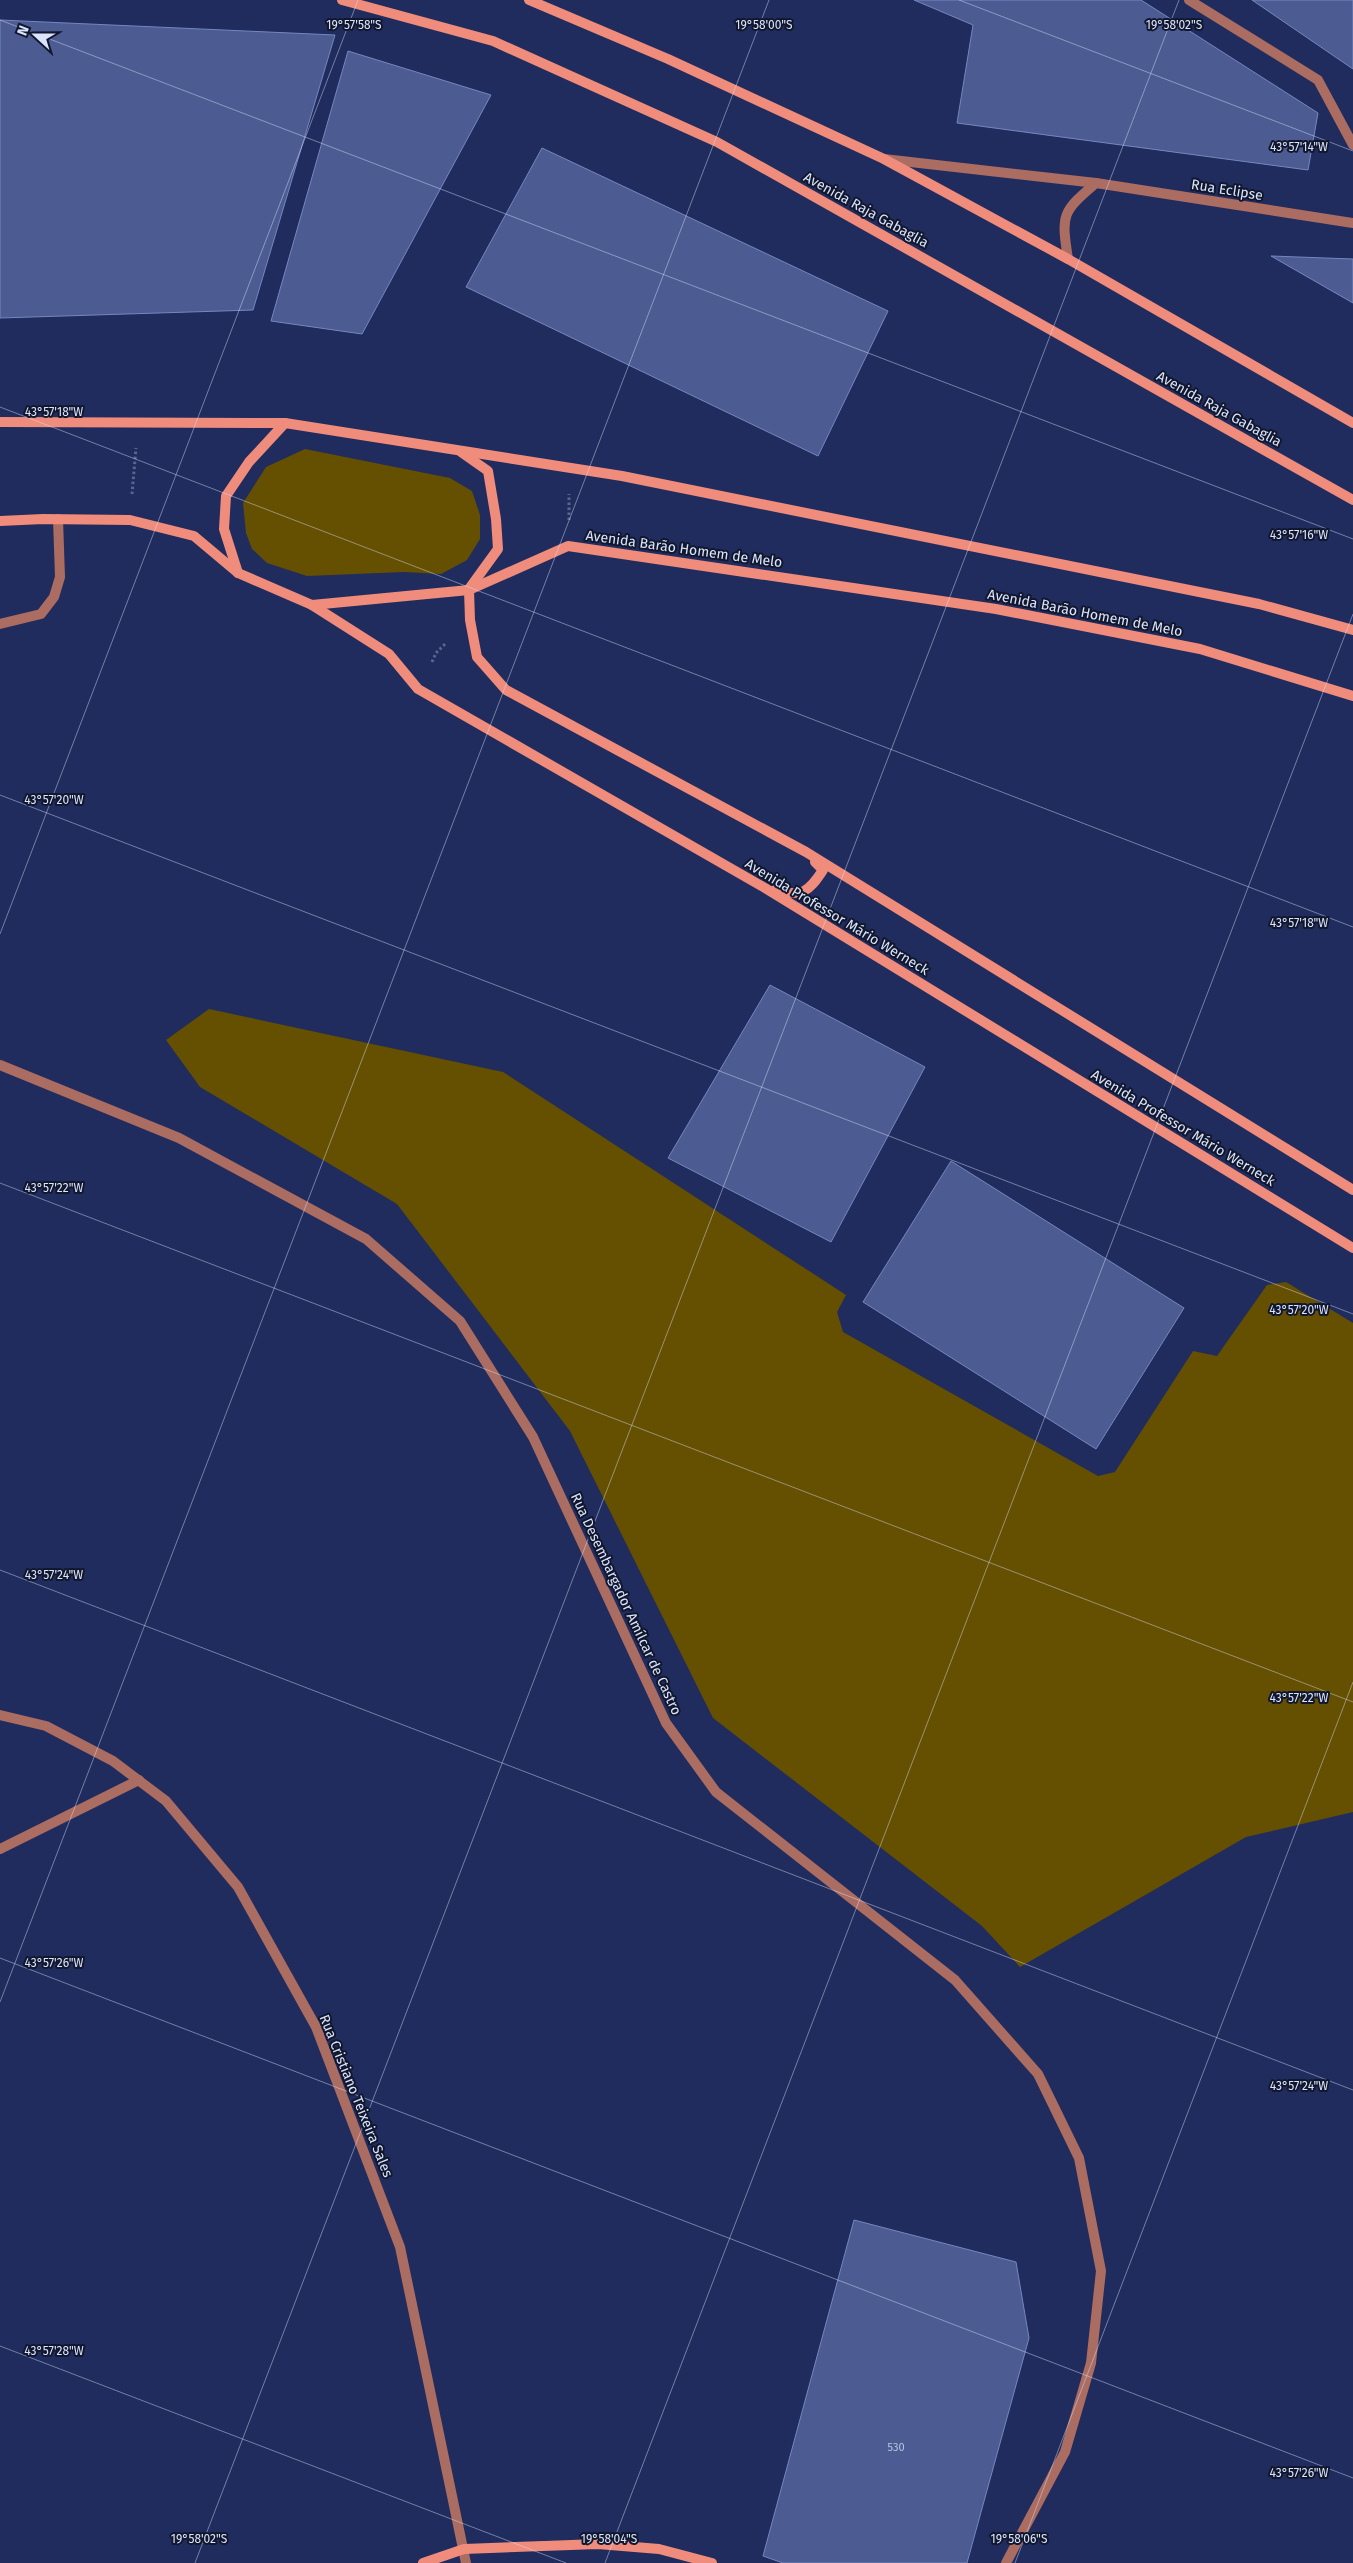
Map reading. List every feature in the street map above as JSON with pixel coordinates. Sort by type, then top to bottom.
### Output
[{"type":"main road","name":"Avenida Raja Gabaglia","points":[[342,0],[492,41],[717,142],[1353,500]]},
{"type":"main road","points":[[529,0],[668,60],[884,159],[1068,259],[1353,423]]},
{"type":"main road","points":[[0,422],[286,423],[570,467],[1259,604],[1353,630]]},
{"type":"main road","points":[[238,573],[224,529],[226,496],[249,462],[286,423]]},
{"type":"main road","points":[[460,451],[488,471],[496,519],[498,549],[468,590],[470,620],[477,658],[506,690],[806,852],[1353,1190]]},
{"type":"main road","name":"Avenida Barão Homem de Melo","points":[[0,521],[58,519],[130,520],[194,536],[238,573],[312,605],[468,590],[568,546],[996,609],[1200,650],[1353,696]]},
{"type":"main road","name":"Avenida Professor Mário Werneck","points":[[312,605],[388,654],[418,689],[765,888],[1353,1248]]},
{"type":"main road","points":[[765,888],[795,895],[811,888],[823,870],[806,852]]},
{"type":"main road","points":[[423,2563],[464,2549],[598,2544],[658,2549],[712,2563]]},
{"type":"street","points":[[1189,0],[1318,80],[1353,144]]},
{"type":"street","name":"Rua Eclipse","points":[[884,159],[1096,183],[1353,223]]},
{"type":"street","points":[[1068,259],[1063,226],[1071,204],[1096,183]]},
{"type":"street","points":[[0,624],[41,614],[54,598],[60,577],[58,519]]},
{"type":"street","name":"Rua Desembargador Amílcar de Castro","points":[[0,1065],[179,1138],[366,1239],[460,1321],[533,1438],[666,1723],[716,1792],[955,1980],[1038,2074],[1079,2158],[1101,2271],[1091,2363],[1065,2452],[1006,2563]]},
{"type":"street","name":"Rua Cristiano Teixeira Sales","points":[[0,1715],[46,1726],[113,1761],[166,1801],[238,1887],[316,2027],[400,2247],[466,2563]]},
{"type":"street","points":[[0,1849],[139,1780]]},
{"type":"path","points":[[130,520],[134,458],[141,421]]},
{"type":"path","points":[[568,546],[570,467]]},
{"type":"path","points":[[418,689],[436,653],[470,620]]},
{"type":"shaded area","points":[[305,449],[450,478],[472,491],[480,515],[480,539],[467,560],[441,574],[404,572],[307,576],[267,563],[252,549],[246,533],[243,503],[266,467]]},
{"type":"shaded area","points":[[209,1009],[503,1072],[846,1295],[837,1312],[843,1332],[1098,1476],[1115,1472],[1193,1351],[1217,1356],[1267,1285],[1286,1282],[1353,1323],[1353,1812],[1246,1837],[1020,1967],[982,1926],[713,1718],[570,1431],[397,1204],[200,1087],[166,1040]]},
{"type":"building","points":[[914,0],[1141,0],[1318,113],[1308,170],[957,123],[973,25]]},
{"type":"building","points":[[1252,0],[1353,0],[1353,69]]},
{"type":"building","points":[[0,20],[335,35],[253,310],[0,318]]},
{"type":"building","points":[[348,51],[491,95],[362,334],[271,321]]},
{"type":"building","points":[[542,148],[888,311],[818,456],[466,287]]},
{"type":"building","points":[[1271,256],[1353,259],[1353,303]]},
{"type":"building","points":[[770,985],[925,1067],[831,1242],[668,1158]]},
{"type":"building","points":[[951,1161],[1184,1308],[1096,1449],[863,1302]]},
{"type":"building","points":[[854,2220],[1016,2262],[1029,2338],[967,2563],[783,2563],[763,2556]]}]
